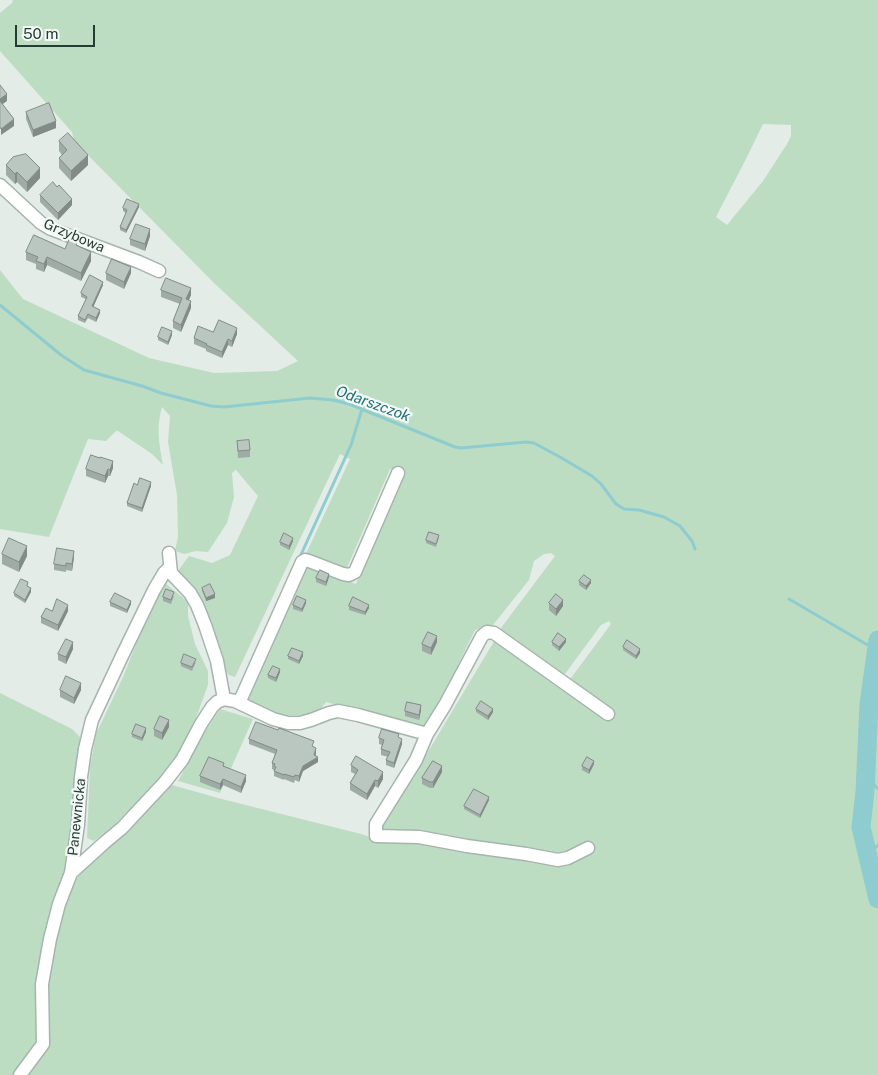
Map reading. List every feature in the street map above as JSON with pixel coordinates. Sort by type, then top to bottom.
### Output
[{"type":"street","name":"Grzybowa","points":[[0,185],[41,223],[159,270]]},
{"type":"street","points":[[239,703],[302,562],[305,560],[309,561],[343,574],[350,575],[355,572],[398,473]]},
{"type":"street","points":[[169,553],[171,572],[190,593],[205,625],[216,660],[224,699]]},
{"type":"street","name":"Panewnicka","points":[[20,1075],[43,1044],[42,984],[50,939],[59,904],[71,873],[78,825],[81,777],[92,720],[154,590],[164,573],[170,568]]},
{"type":"street","points":[[588,848],[568,858],[548,859],[419,837],[376,836],[376,824],[416,760],[427,734],[482,636],[487,632],[494,633],[608,714]]},
{"type":"street","points":[[71,873],[122,828],[165,782],[182,760],[212,707],[224,699],[235,701],[273,719],[288,723],[300,723],[338,711],[427,734]]},
{"type":"green space","points":[[13,0],[878,0],[878,1075],[0,1075],[0,693],[72,729],[84,741],[63,880],[72,883],[158,795],[172,785],[376,839],[564,856],[382,831],[379,828],[401,790],[407,787],[496,638],[568,682],[611,624],[609,621],[601,625],[562,678],[498,632],[555,556],[551,553],[544,554],[534,561],[529,580],[493,625],[475,630],[424,728],[326,702],[313,715],[290,715],[278,714],[245,699],[305,566],[356,584],[403,474],[390,469],[346,570],[305,556],[350,459],[340,454],[235,677],[225,671],[177,572],[189,556],[212,563],[230,555],[258,496],[236,470],[232,473],[234,497],[227,523],[208,552],[196,551],[184,554],[175,551],[178,537],[177,495],[168,442],[170,416],[162,407],[159,443],[163,465],[152,454],[118,431],[106,441],[88,439],[49,537],[0,529],[0,270],[23,299],[149,358],[214,373],[277,371],[298,361],[214,283],[74,141],[72,132],[0,51],[0,13]],"holes":[[[763,124],[791,125],[791,136],[787,144],[763,181],[727,225],[716,217]]]},
{"type":"green space","points":[[165,583],[188,602],[188,616],[195,644],[208,671],[208,685],[182,750],[157,782],[114,825],[94,841],[87,838],[90,767],[96,734],[123,677],[143,626]]},
{"type":"green space","points":[[220,709],[253,719],[220,793],[178,781],[201,738]]},
{"type":"building","points":[[0,85],[7,94],[0,99]]},
{"type":"building","points":[[0,101],[14,119],[1,129],[0,127]]},
{"type":"building","points":[[49,103],[56,121],[33,130],[26,112]]},
{"type":"building","points":[[68,133],[88,155],[71,171],[59,158],[67,150],[59,141]]},
{"type":"building","points":[[26,154],[40,168],[27,182],[6,165],[13,157]]},
{"type":"building","points":[[53,182],[57,187],[59,185],[72,199],[58,213],[40,195]]},
{"type":"building","points":[[127,199],[139,204],[126,230],[120,227],[127,210],[123,208]]},
{"type":"building","points":[[136,224],[150,229],[145,244],[130,239]]},
{"type":"building","points":[[34,235],[65,249],[69,239],[77,242],[76,245],[91,252],[81,273],[47,257],[44,264],[36,261],[38,257],[26,252]]},
{"type":"building","points":[[112,259],[131,267],[124,282],[106,273]]},
{"type":"building","points":[[90,275],[103,282],[92,306],[100,310],[96,318],[88,314],[85,320],[78,316],[87,297],[81,293]]},
{"type":"building","points":[[166,278],[191,288],[186,299],[191,301],[181,325],[173,321],[182,298],[161,290]]},
{"type":"building","points":[[219,320],[237,328],[232,341],[228,339],[222,352],[194,338],[198,326],[213,332]]},
{"type":"building","points":[[162,327],[172,331],[168,342],[158,337]]},
{"type":"building","points":[[249,440],[250,450],[238,451],[237,441]]},
{"type":"building","points":[[91,455],[113,461],[110,470],[108,469],[105,476],[86,469]]},
{"type":"building","points":[[140,478],[151,482],[142,508],[127,503],[134,483],[137,485]]},
{"type":"building","points":[[429,532],[439,535],[436,544],[426,540]]},
{"type":"building","points":[[284,533],[293,538],[289,546],[280,542]]},
{"type":"building","points":[[9,538],[27,546],[19,562],[2,554]]},
{"type":"building","points":[[57,548],[74,551],[72,564],[66,563],[66,566],[54,564]]},
{"type":"building","points":[[320,570],[329,574],[326,582],[316,578]]},
{"type":"building","points":[[584,575],[591,580],[586,586],[579,581]]},
{"type":"building","points":[[21,579],[28,582],[27,586],[31,588],[25,600],[14,593]]},
{"type":"building","points":[[210,584],[215,594],[206,598],[202,588]]},
{"type":"building","points":[[166,589],[174,592],[171,600],[163,597]]},
{"type":"building","points":[[115,593],[131,601],[127,610],[110,602]]},
{"type":"building","points":[[556,594],[563,600],[556,609],[549,603]]},
{"type":"building","points":[[297,596],[306,600],[302,609],[293,605]]},
{"type":"building","points":[[353,597],[369,605],[365,612],[349,606]]},
{"type":"building","points":[[57,599],[68,605],[58,625],[41,617],[46,608],[52,611]]},
{"type":"building","points":[[428,632],[437,636],[431,648],[422,644]]},
{"type":"building","points":[[558,633],[566,639],[559,647],[552,642]]},
{"type":"building","points":[[66,639],[73,642],[66,657],[58,654]]},
{"type":"building","points":[[627,640],[640,649],[636,656],[623,647]]},
{"type":"building","points":[[292,648],[303,652],[299,661],[288,656]]},
{"type":"building","points":[[184,654],[196,659],[192,667],[181,663]]},
{"type":"building","points":[[273,666],[280,669],[276,678],[268,675]]},
{"type":"building","points":[[66,676],[81,683],[74,698],[60,690]]},
{"type":"building","points":[[481,701],[493,709],[488,716],[476,709]]},
{"type":"building","points":[[407,702],[421,705],[419,715],[405,711]]},
{"type":"building","points":[[160,716],[169,720],[162,733],[154,729]]},
{"type":"building","points":[[256,722],[314,741],[312,746],[316,748],[314,755],[318,757],[303,766],[299,776],[284,775],[274,771],[276,767],[272,763],[277,750],[249,739]]},
{"type":"building","points":[[136,724],[146,728],[142,738],[132,734]]},
{"type":"building","points":[[382,729],[399,734],[398,737],[402,739],[394,763],[386,760],[390,752],[381,749],[384,740],[379,738]]},
{"type":"building","points":[[356,756],[383,772],[378,781],[375,780],[367,794],[350,783],[358,770],[351,765]]},
{"type":"building","points":[[209,757],[224,763],[223,766],[246,775],[241,787],[223,779],[220,784],[200,776]]},
{"type":"building","points":[[587,757],[594,761],[589,770],[582,766]]},
{"type":"building","points":[[433,761],[442,766],[433,782],[430,782],[422,778]]},
{"type":"building","points":[[474,789],[489,797],[480,815],[464,806]]},
{"type":"waterway","name":"Odarszczok","points":[[0,305],[61,355],[84,370],[211,406],[224,407],[310,398],[333,400],[349,404],[455,447],[534,443],[592,476],[601,484],[616,504],[624,509],[639,510],[664,517],[680,526],[692,541],[695,549]]},
{"type":"waterway","points":[[299,559],[351,445],[362,409]]},
{"type":"waterway","name":"Odarszczok","points":[[789,599],[866,644],[877,647]]},
{"type":"waterway","points":[[878,640],[869,704],[865,792],[861,827],[878,899]]},
{"type":"waterway","points":[[866,775],[878,789]]},
{"type":"waterway","points":[[867,853],[878,845]]}]
